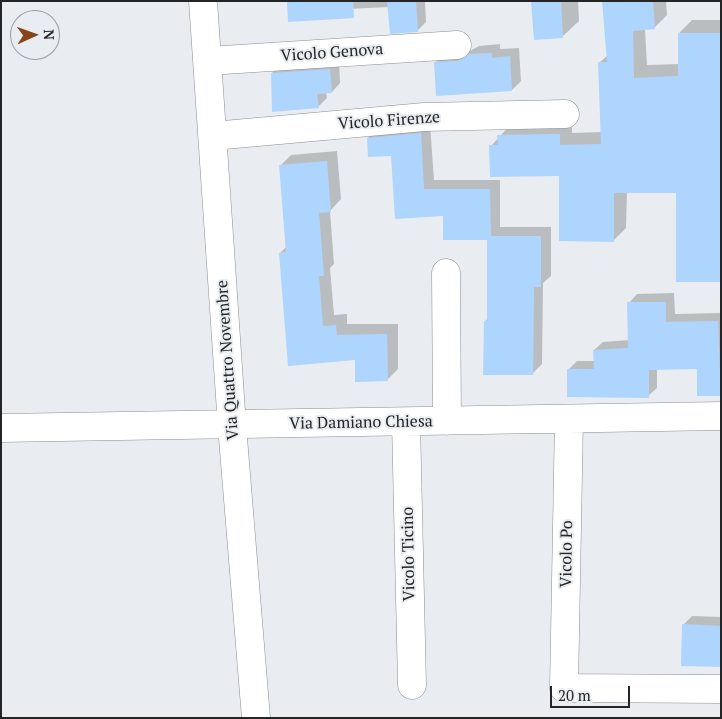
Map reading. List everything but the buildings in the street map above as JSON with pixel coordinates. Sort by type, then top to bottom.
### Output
[{"type":"street","name":"Via Quattro Novembre","points":[[203,1],[232,426],[256,718]]},
{"type":"street","name":"Vicolo Genova","points":[[208,61],[457,45]]},
{"type":"street","name":"Vicolo Firenze","points":[[213,136],[424,118],[565,114]]},
{"type":"street","points":[[446,274],[447,422]]},
{"type":"street","name":"Via Damiano Chiesa","points":[[1,428],[232,426],[721,416]]},
{"type":"street","name":"Vicolo Po","points":[[569,419],[564,688],[721,689]]},
{"type":"street","name":"Vicolo Ticino","points":[[406,422],[412,685]]}]
